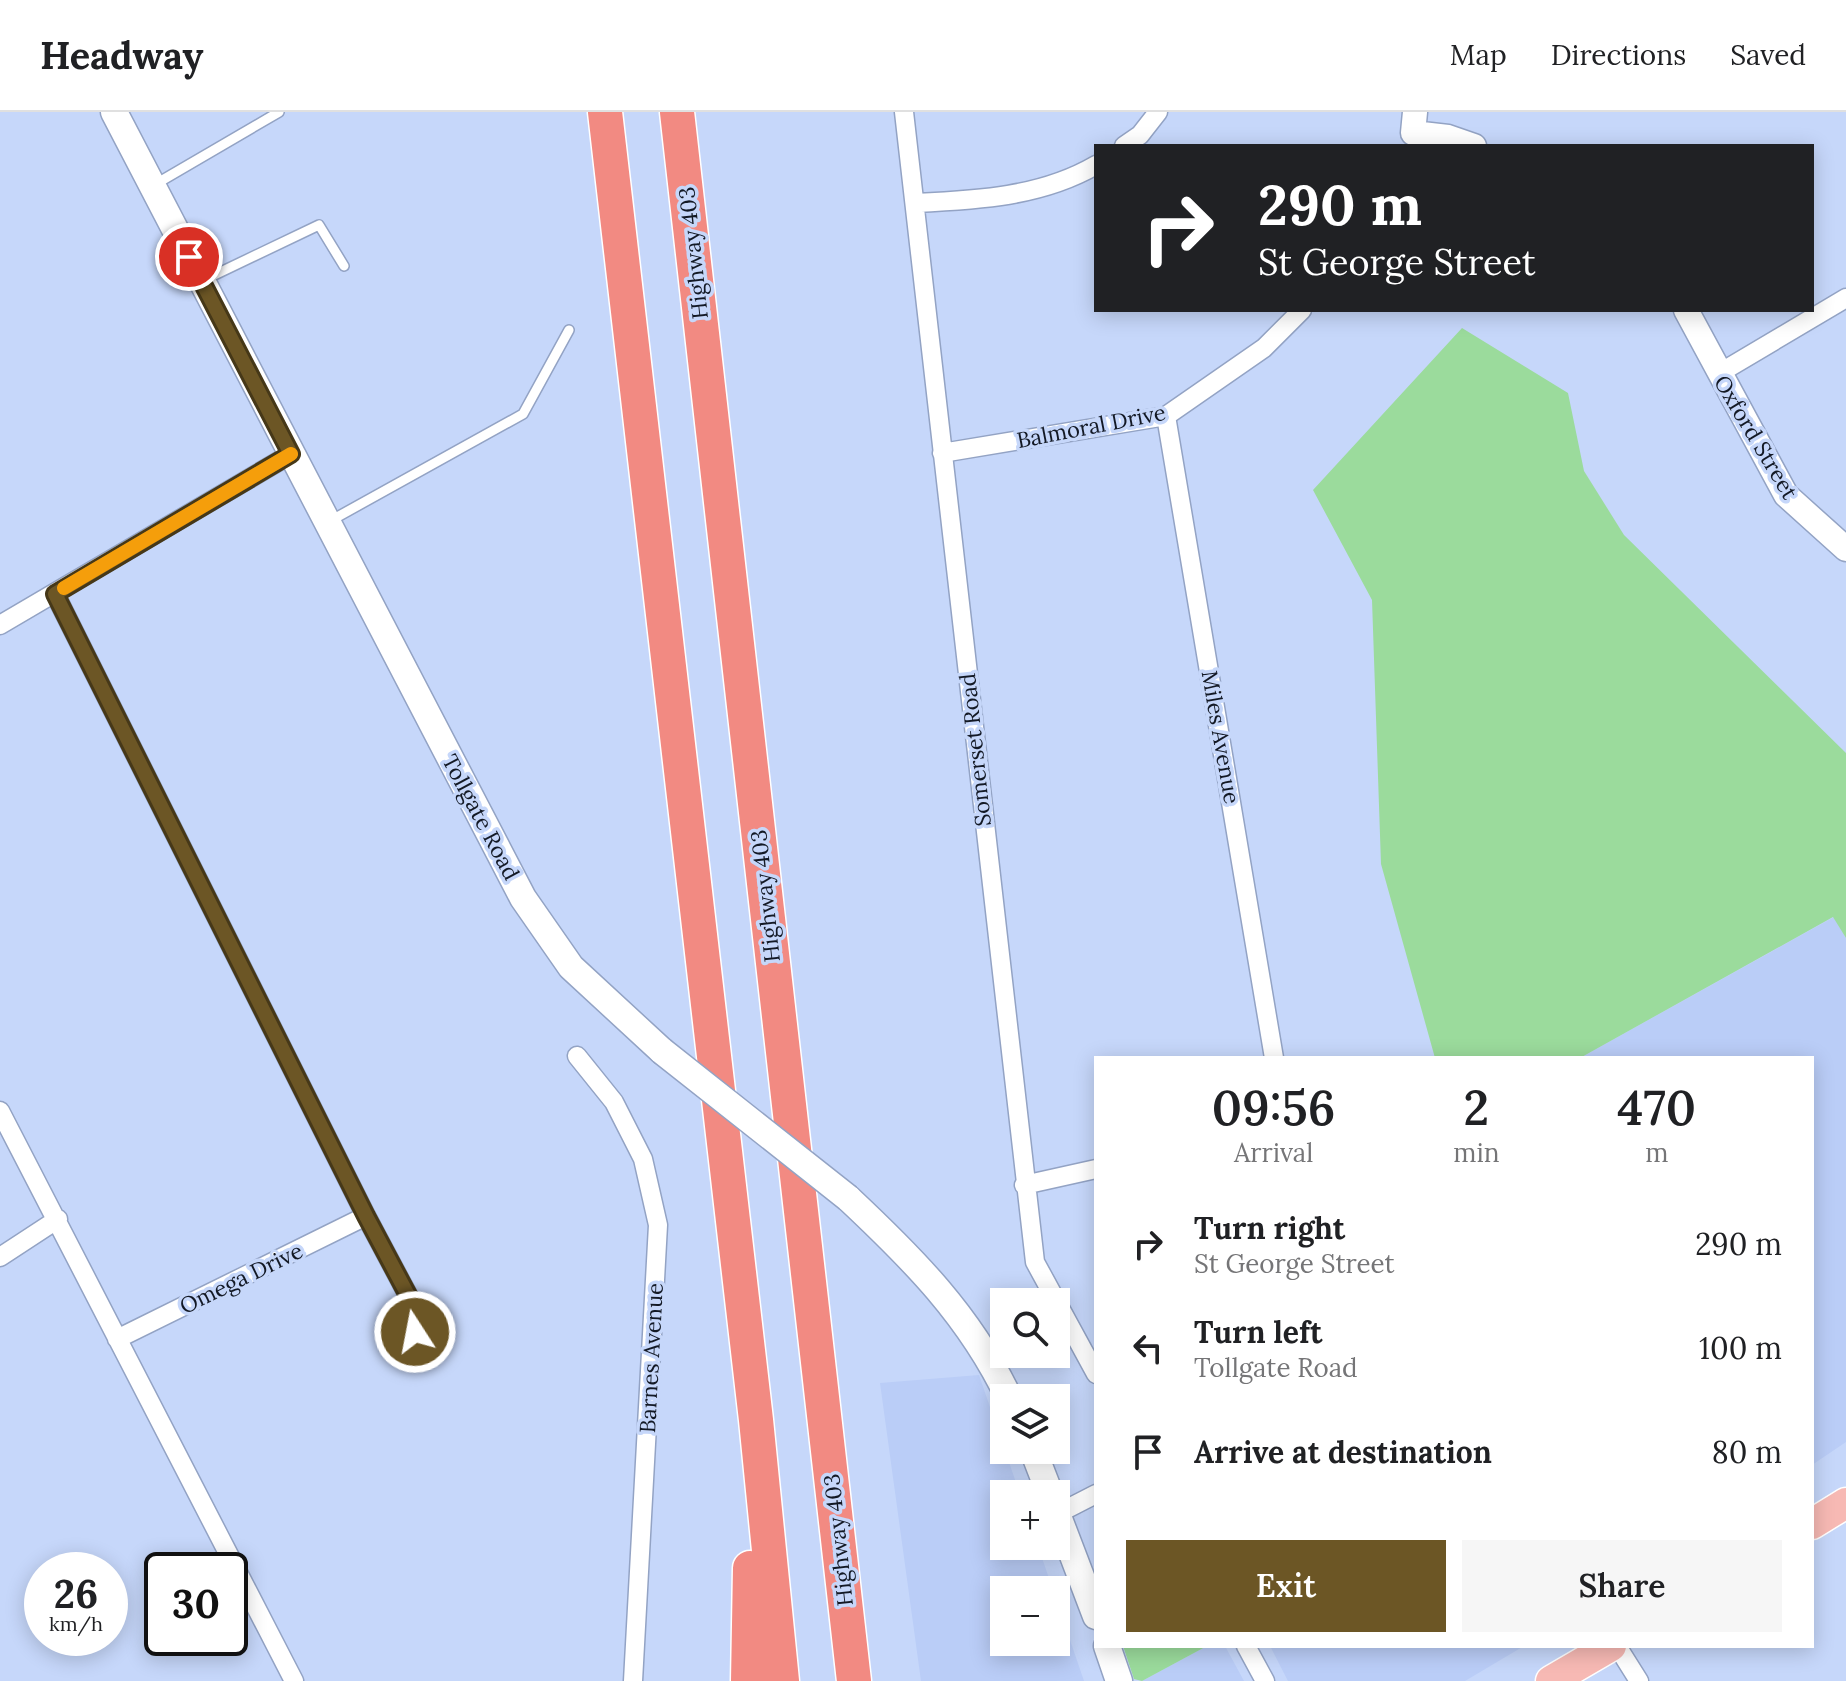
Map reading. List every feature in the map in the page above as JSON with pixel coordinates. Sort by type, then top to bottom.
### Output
[{"type":"highway","points":[[605,112],[756,1420],[782,1681]]},
{"type":"highway","name":"Highway 403","points":[[677,112],[854,1681]]},
{"type":"highway","points":[[748,1681],[751,1624],[748,1469],[756,1420]]},
{"type":"main road","name":"Tollgate Road","points":[[114,112],[523,898],[571,967],[662,1051],[848,1198],[926,1272],[989,1356],[1002,1384]]},
{"type":"main road","points":[[1814,1523],[1846,1503]]},
{"type":"main road","points":[[1070,1548],[1094,1611]]},
{"type":"main road","points":[[1108,1648],[1119,1681]]},
{"type":"main road","points":[[1551,1681],[1608,1648]]},
{"type":"street","name":"Somerset Road","points":[[904,112],[1035,1262],[1094,1370]]},
{"type":"street","points":[[1127,144],[1140,135],[1158,112]]},
{"type":"street","points":[[1411,130],[1468,144]]},
{"type":"street","points":[[915,203],[995,199],[1060,182],[1094,166]]},
{"type":"street","points":[[1718,374],[1846,298]]},
{"type":"street","name":"Balmoral Drive","points":[[942,453],[1166,416],[1264,348],[1300,312]]},
{"type":"street","name":"Oxford Street","points":[[1687,312],[1786,495],[1846,549]]},
{"type":"street","name":"Miles Avenue","points":[[1166,416],[1274,1056]]},
{"type":"street","points":[[0,625],[291,454]]},
{"type":"street","points":[[55,594],[409,1297],[415,1332]]},
{"type":"street","name":"Barnes Avenue","points":[[577,1056],[614,1102],[643,1159],[658,1225],[633,1681]]},
{"type":"street","points":[[0,1111],[294,1681]]},
{"type":"street","points":[[1024,1185],[1094,1169]]},
{"type":"street","name":"Omega Drive","points":[[117,1339],[366,1216]]},
{"type":"street","points":[[0,1257],[58,1219]]},
{"type":"street","points":[[1070,1501],[1094,1495]]},
{"type":"street","points":[[1247,1648],[1265,1681]]},
{"type":"street","points":[[1618,1648],[1639,1681]]},
{"type":"lane","points":[[152,186],[279,112]]},
{"type":"lane","points":[[201,281],[319,225],[344,266]]},
{"type":"lane","points":[[326,523],[523,414],[569,330]]},
{"type":"shaded area","points":[[1834,917],[1846,938],[1846,1442],[1814,1464],[1814,1056],[1584,1056]]},
{"type":"shaded area","points":[[979,1375],[990,1407],[990,1464],[1010,1464],[1015,1480],[990,1480],[990,1560],[1043,1560],[1048,1576],[990,1576],[990,1656],[1070,1656],[1070,1640],[1084,1681],[921,1681],[880,1383]]},
{"type":"shaded area","points":[[1203,1648],[1226,1648],[1244,1681],[1142,1681]]},
{"type":"shaded area","points":[[1271,1648],[1521,1648],[1465,1681],[1288,1681]]},
{"type":"green space","points":[[1462,328],[1568,393],[1584,471],[1624,535],[1846,753],[1846,938],[1833,917],[1584,1056],[1434,1056],[1381,864],[1372,600],[1313,490]]},
{"type":"green space","points":[[1124,1648],[1203,1648],[1142,1681],[1134,1679]]},
{"type":"slow traffic","points":[[64,588],[291,454]]},
{"type":"route","points":[[189,257],[291,454],[55,594],[409,1297],[415,1332]]}]
